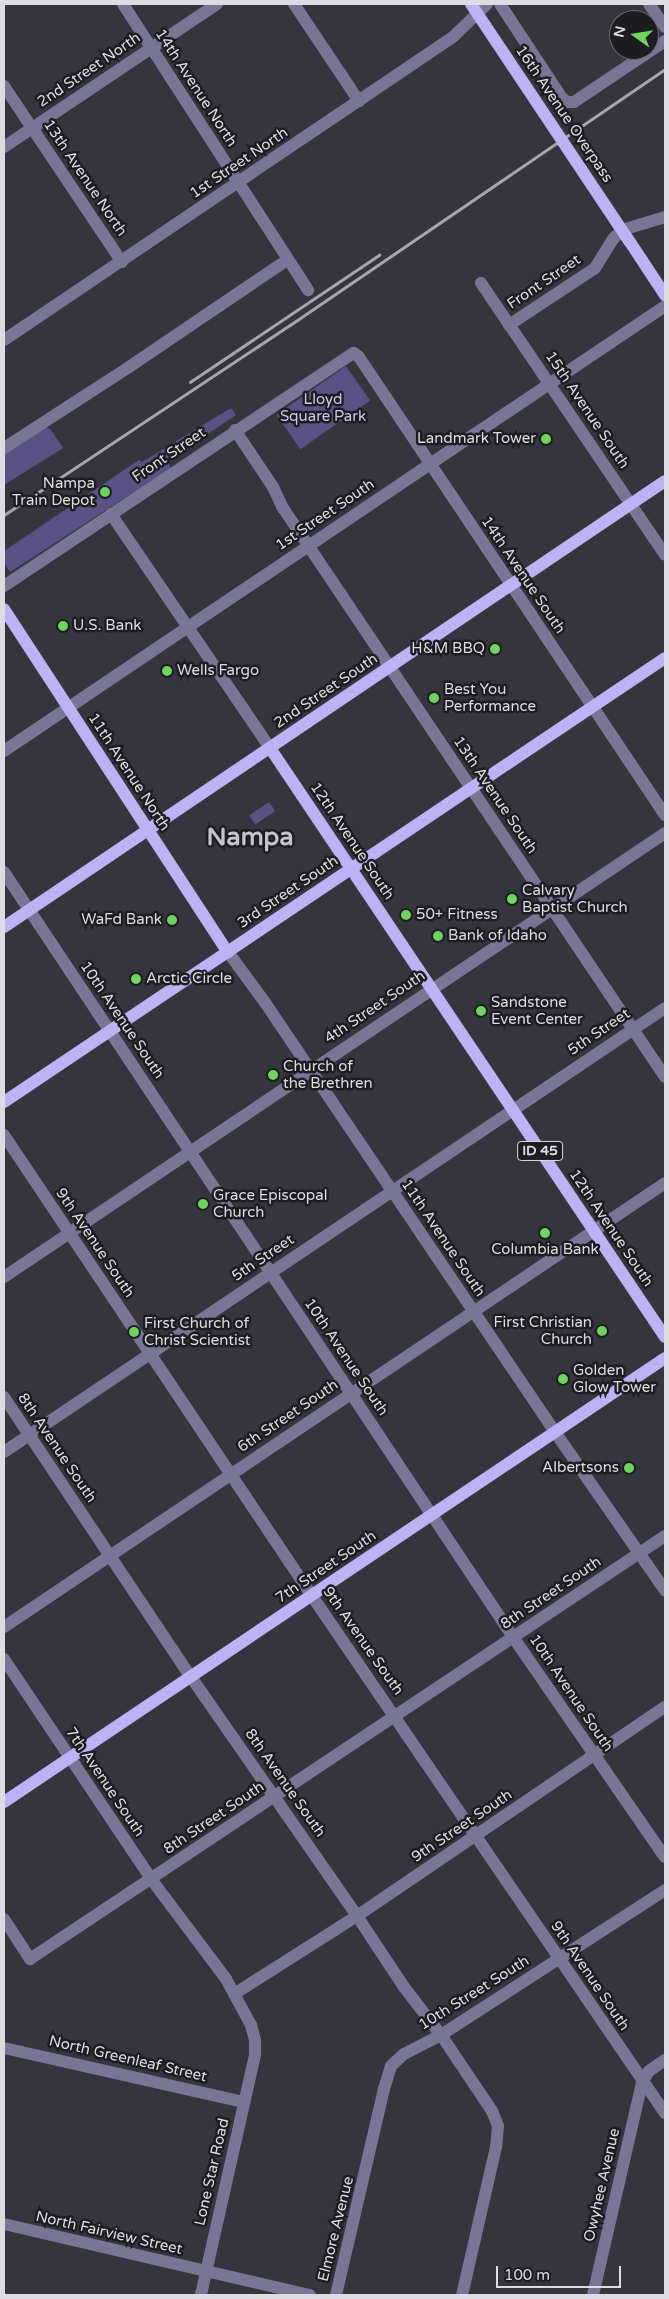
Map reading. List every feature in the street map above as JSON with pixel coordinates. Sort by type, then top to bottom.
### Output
[{"type":"main road","name":"16th Avenue Overpass","points":[[471,4],[665,295]]},
{"type":"main road","name":"2nd Street South","points":[[4,927],[665,481]]},
{"type":"main road","name":"11th Avenue North","points":[[4,609],[228,952]]},
{"type":"main road","name":"3rd Street South","points":[[4,1102],[665,658]]},
{"type":"main road","name":"12th Avenue South","points":[[270,748],[665,1337]]},
{"type":"main road","name":"7th Street South","points":[[4,1802],[665,1358]]},
{"type":"street","name":"14th Avenue North","points":[[123,4],[308,290]]},
{"type":"street","name":"2nd Street North","points":[[4,147],[218,4]]},
{"type":"street","points":[[294,4],[359,101]]},
{"type":"street","name":"1st Street North","points":[[4,340],[452,37],[487,4]]},
{"type":"street","points":[[500,4],[562,98],[567,102],[574,102],[665,41]]},
{"type":"street","points":[[649,4],[665,27]]},
{"type":"street","name":"13th Avenue North","points":[[4,86],[122,262]]},
{"type":"street","name":"Front Street","points":[[509,325],[595,268],[614,238],[622,230],[665,217]]},
{"type":"street","points":[[4,448],[129,367],[287,260]]},
{"type":"street","name":"15th Avenue South","points":[[481,283],[665,555]]},
{"type":"street","name":"1st Street South","points":[[4,751],[665,306]]},
{"type":"street","name":"Front Street","points":[[4,586],[235,430],[354,353]]},
{"type":"street","name":"14th Avenue South","points":[[354,353],[359,357],[665,816]]},
{"type":"street","name":"13th Avenue South","points":[[235,430],[309,546],[665,1077]]},
{"type":"street","name":"12th Avenue South","points":[[111,514],[270,748]]},
{"type":"street","name":"4th Street South","points":[[4,1277],[665,833]]},
{"type":"street","name":"10th Avenue South","points":[[4,872],[513,1638],[665,1857]]},
{"type":"street","name":"11th Avenue South","points":[[228,952],[266,1004],[554,1432],[665,1590]]},
{"type":"street","name":"5th Street","points":[[4,1452],[665,1008]]},
{"type":"street","name":"9th Avenue South","points":[[4,1135],[230,1475],[642,2082],[665,2113]]},
{"type":"street","name":"6th Street South","points":[[4,1627],[665,1183]]},
{"type":"street","name":"8th Avenue South","points":[[4,1397],[191,1677],[404,1987],[442,2035],[492,2111],[498,2126],[496,2147],[462,2295]]},
{"type":"street","name":"8th Street South","points":[[4,1919],[30,1959],[665,1536]]},
{"type":"street","name":"7th Avenue South","points":[[4,1659],[151,1879],[226,1979],[251,2025],[255,2040],[255,2055]]},
{"type":"street","name":"9th Street South","points":[[234,1994],[357,1916],[665,1707]]},
{"type":"street","name":"10th Street South","points":[[366,2170],[384,2089],[392,2066],[404,2054],[442,2035],[665,1890]]},
{"type":"street","name":"North Greenleaf Street","points":[[4,2048],[244,2102]]},
{"type":"street","name":"Lone Star Road","points":[[201,2295],[255,2055]]},
{"type":"street","points":[[642,2082],[650,2071],[665,2060]]},
{"type":"street","name":"Owyhee Avenue","points":[[593,2295],[642,2082]]},
{"type":"street","name":"Elmore Avenue","points":[[336,2295],[366,2170]]},
{"type":"street","name":"North Fairview Street","points":[[4,2224],[310,2295]]},
{"type":"green space","name":"Lloyd Square Park","points":[[346,366],[370,400],[300,449],[276,415]]},
{"type":"green space","points":[[231,408],[236,415],[167,461],[171,468],[10,572],[4,563],[4,551],[139,460],[142,462]]},
{"type":"green space","points":[[45,426],[51,430],[63,448],[4,485],[4,453]]},
{"type":"green space","points":[[269,802],[275,811],[255,825],[249,815]]},
{"type":"railway","points":[[4,515],[290,325],[665,69]]},
{"type":"railway","points":[[190,382],[379,255]]},
{"type":"place","name":"Landmark Tower","points":[[546,439]]},
{"type":"place","name":"Nampa Train Depot","points":[[105,492]]},
{"type":"place","name":"U.S. Bank","points":[[63,626]]},
{"type":"place","name":"H&M BBQ","points":[[495,649]]},
{"type":"place","name":"Wells Fargo","points":[[167,671]]},
{"type":"place","name":"Best You Performance","points":[[434,698]]},
{"type":"place","name":"Calvary Baptist Church","points":[[512,899]]},
{"type":"place","name":"50+ Fitness","points":[[406,915]]},
{"type":"place","name":"WaFd Bank","points":[[172,920]]},
{"type":"place","name":"Bank of Idaho","points":[[438,936]]},
{"type":"place","name":"Arctic Circle","points":[[136,979]]},
{"type":"place","name":"Sandstone Event Center","points":[[481,1011]]},
{"type":"place","name":"Church of the Brethren","points":[[273,1075]]},
{"type":"place","name":"Grace Episcopal Church","points":[[203,1204]]},
{"type":"place","name":"Columbia Bank","points":[[545,1233]]},
{"type":"place","name":"First Christian Church","points":[[602,1331]]},
{"type":"place","name":"First Church of Christ Scientist","points":[[134,1332]]},
{"type":"place","name":"Golden Glow Tower","points":[[563,1379]]},
{"type":"place","name":"Albertsons","points":[[629,1468]]},
{"type":"district","name":"Nampa","points":[[250,837]]}]
